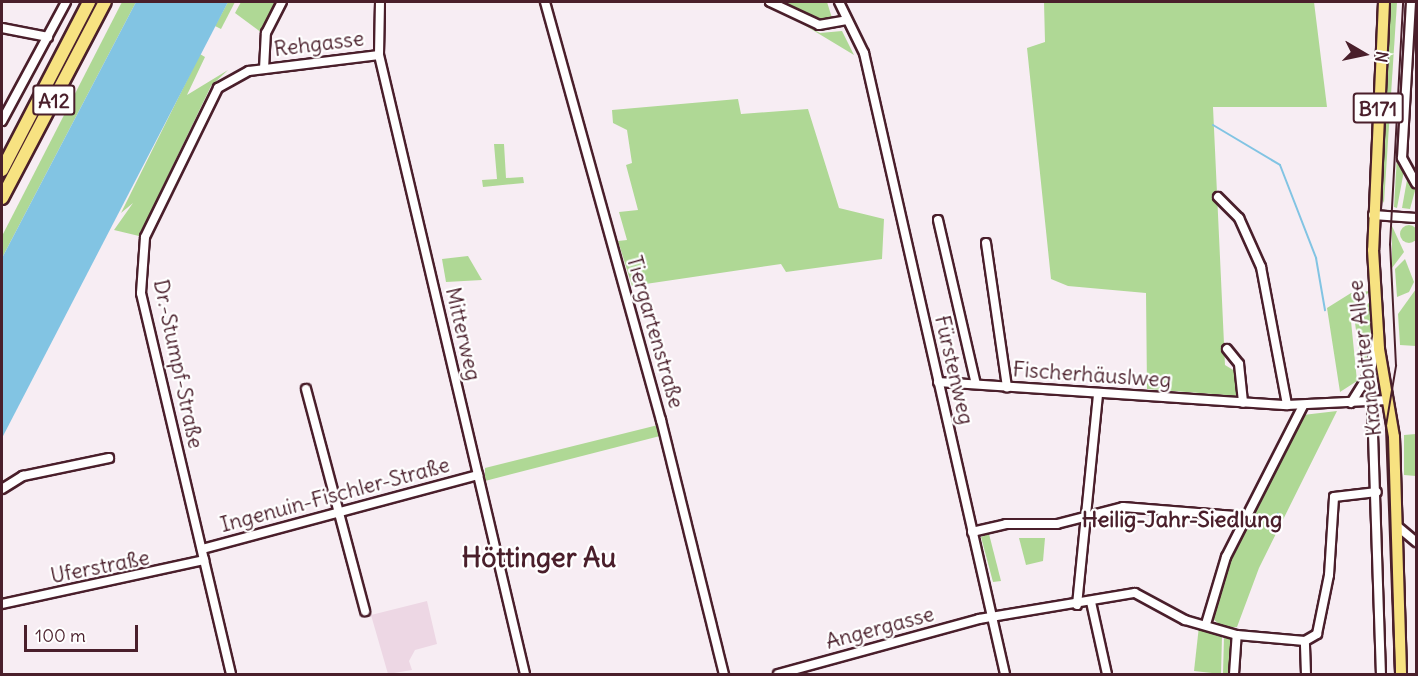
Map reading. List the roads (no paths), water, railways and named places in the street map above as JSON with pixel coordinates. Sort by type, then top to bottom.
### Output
[{"type":"highway","name":"A12","points":[[2,170],[89,2]]},
{"type":"highway","name":"A12","points":[[2,198],[105,2]]},
{"type":"main road","name":"Kranebitter Allee","points":[[1384,2],[1373,215],[1378,333],[1388,400],[1397,526],[1401,675]]},
{"type":"street","points":[[2,120],[66,2]]},
{"type":"street","points":[[264,69],[266,33],[282,2]]},
{"type":"street","name":"Mitterweg","points":[[380,2],[379,55],[525,675]]},
{"type":"street","name":"Tiergartenstraße","points":[[545,2],[661,420],[724,675]]},
{"type":"street","points":[[770,2],[819,25],[847,20]]},
{"type":"street","name":"Fürstenweg","points":[[839,2],[855,38],[867,74],[1005,675]]},
{"type":"street","points":[[1411,2],[1402,158],[1416,183]]},
{"type":"street","points":[[2,28],[48,37]]},
{"type":"street","name":"Rehgasse","points":[[264,69],[379,55]]},
{"type":"street","name":"Dr.-Stumpf-Straße","points":[[231,675],[141,293],[142,252],[155,207],[211,98],[232,77],[264,69]]},
{"type":"street","points":[[1218,197],[1239,218],[1262,267],[1287,405]]},
{"type":"street","points":[[1373,215],[1416,218]]},
{"type":"street","points":[[938,220],[976,384]]},
{"type":"street","points":[[986,243],[1007,387]]},
{"type":"street","points":[[1351,404],[1371,371],[1378,333]]},
{"type":"street","points":[[1227,349],[1239,364],[1243,403]]},
{"type":"street","name":"Fischerhäuslweg","points":[[938,382],[1304,406],[1372,404],[1388,400]]},
{"type":"street","points":[[306,389],[365,611]]},
{"type":"street","points":[[1077,605],[1088,514],[1098,394]]},
{"type":"street","name":"Kranebitter Allee","points":[[1372,404],[1382,675]]},
{"type":"street","points":[[1206,624],[1216,580],[1304,406]]},
{"type":"street","points":[[2,489],[23,476],[110,458]]},
{"type":"street","name":"Ingenuin-Fischler-Straße","points":[[202,549],[478,475]]},
{"type":"street","points":[[1306,675],[1305,641],[1317,634],[1323,604],[1334,497],[1377,492]]},
{"type":"street","points":[[972,532],[1006,524],[1057,524],[1088,514],[1123,507],[1248,517]]},
{"type":"street","points":[[1397,526],[1416,542]]},
{"type":"street","name":"Uferstraße","points":[[2,604],[204,560]]},
{"type":"street","name":"Angergasse","points":[[778,675],[992,617],[1091,603],[1135,593],[1185,620],[1206,624],[1237,635],[1305,641]]},
{"type":"street","points":[[1091,603],[1107,675]]},
{"type":"street","points":[[1234,675],[1237,635]]},
{"type":"water","points":[[136,2],[228,2],[2,438],[2,258]]},
{"type":"waterway","points":[[1213,125],[1280,165],[1316,258],[1325,310]]},
{"type":"waterway","points":[[1274,526],[1278,514]]},
{"type":"tram line","points":[[1395,674],[1386,426],[1396,366],[1390,245],[1403,2]]},
{"type":"district","name":"Heilig-Jahr-Siedlung","points":[[1182,520]]},
{"type":"district","name":"Höttinger Au","points":[[539,558]]}]
